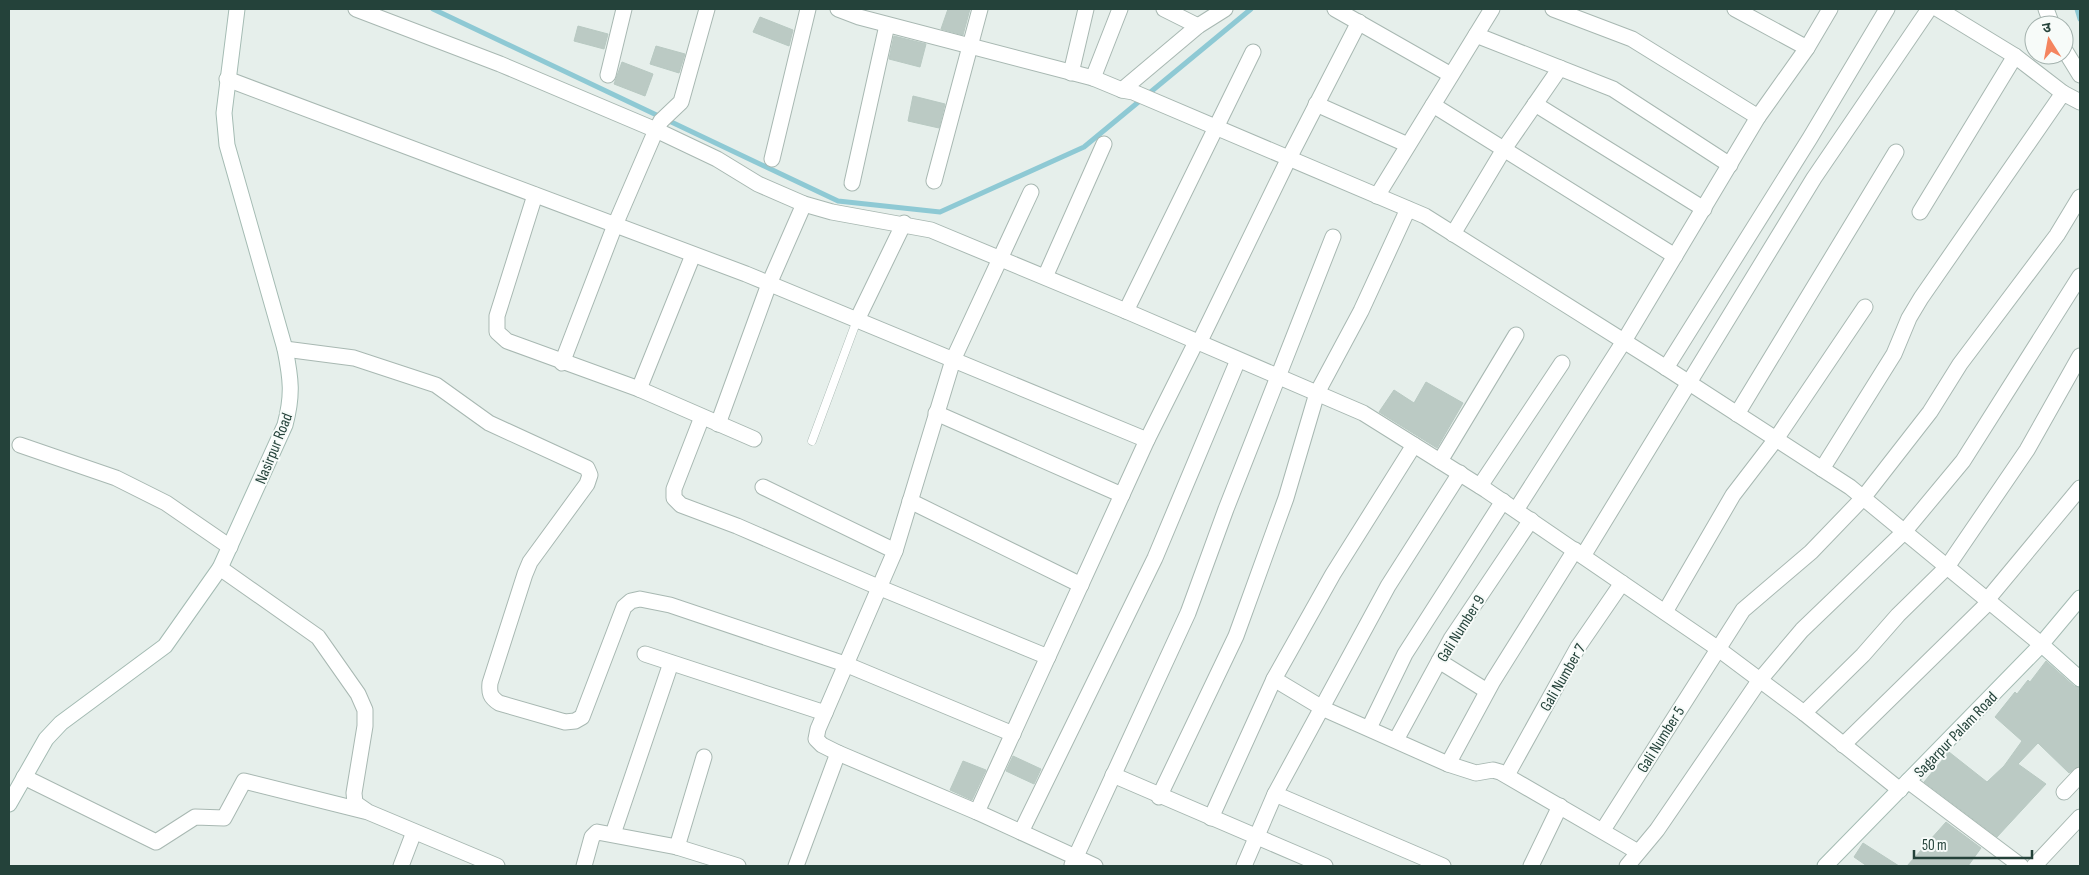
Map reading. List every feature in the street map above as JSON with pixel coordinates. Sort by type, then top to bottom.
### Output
[{"type":"street","name":"Nasirpur Road","points":[[9,804],[46,739],[61,723],[165,646],[220,568],[285,425],[291,402],[292,382],[285,349],[227,145],[224,113],[237,9]]},
{"type":"street","points":[[356,9],[658,126],[758,184],[804,204],[832,212],[904,223],[931,230],[1126,310],[1363,413],[1503,501],[1665,612],[1804,713],[1843,745],[2021,866]]},
{"type":"street","points":[[608,75],[624,9]]},
{"type":"street","points":[[562,363],[615,225],[658,126],[677,108],[683,96],[707,9]]},
{"type":"street","points":[[772,159],[808,9]]},
{"type":"street","points":[[841,9],[887,25],[1093,78],[1154,99],[1215,127],[1425,216],[1624,341],[1822,469],[1863,498],[2042,645],[2080,679]]},
{"type":"street","points":[[934,181],[980,9]]},
{"type":"street","points":[[1071,73],[1086,9]]},
{"type":"street","points":[[1093,78],[1120,9]]},
{"type":"street","points":[[1164,9],[1198,26]]},
{"type":"street","points":[[1127,91],[1198,26],[1224,9]]},
{"type":"street","points":[[1335,9],[1451,75]]},
{"type":"street","points":[[1377,196],[1492,9]]},
{"type":"street","points":[[1553,9],[1632,39],[1758,117]]},
{"type":"street","points":[[1735,9],[1807,48]]},
{"type":"street","points":[[1666,368],[1815,130],[1887,9]]},
{"type":"street","points":[[1448,764],[1487,691],[1690,384],[1814,178],[1929,9]]},
{"type":"street","points":[[1938,9],[2015,56],[2063,93],[2080,102]]},
{"type":"street","points":[[1516,510],[1624,341],[1758,117],[1807,48],[1827,10]]},
{"type":"street","points":[[977,812],[1147,440],[1196,342],[1199,343],[1289,158],[1359,22]]},
{"type":"street","points":[[852,183],[887,25]]},
{"type":"street","points":[[1476,35],[1613,89],[1730,165]]},
{"type":"street","points":[[1126,310],[1253,52]]},
{"type":"street","points":[[1920,212],[2015,56]]},
{"type":"street","points":[[1453,234],[1504,149],[1560,68]]},
{"type":"street","points":[[227,79],[693,254],[1147,440]]},
{"type":"street","points":[[1822,469],[1894,354],[1909,318],[1921,298],[2063,93]]},
{"type":"street","points":[[1316,104],[1408,145]]},
{"type":"street","points":[[1535,104],[1704,209]]},
{"type":"street","points":[[1433,105],[1676,256]]},
{"type":"street","points":[[1045,277],[1104,144]]},
{"type":"street","points":[[1737,414],[1896,152]]},
{"type":"street","points":[[1031,192],[1002,259],[953,360],[895,551],[825,712],[816,739],[822,745],[838,753],[1021,832],[1073,862],[1095,866]]},
{"type":"street","points":[[535,196],[497,316],[497,332],[507,341],[562,363],[639,389],[754,439]]},
{"type":"street","name":"Gali Number 5","points":[[1603,830],[1717,648],[1743,610],[1811,552],[1863,498],[1930,412],[1960,364],[2057,235],[2080,197]]},
{"type":"street","points":[[718,424],[769,284],[804,204]]},
{"type":"street","points":[[1159,797],[1236,636],[1286,498],[1317,394],[1360,311],[1408,209]]},
{"type":"street","points":[[857,320],[904,223]]},
{"type":"street","points":[[1073,862],[1188,613],[1333,237]]},
{"type":"street","points":[[639,389],[693,254]]},
{"type":"street","points":[[1627,866],[1657,830],[1759,681],[1802,630],[1904,532],[1963,461],[2080,276]]},
{"type":"street","points":[[1665,612],[1733,495],[1776,439],[1865,307]]},
{"type":"street","points":[[1440,461],[1516,335]]},
{"type":"street","points":[[285,349],[354,358],[436,385],[489,423],[587,468],[590,475],[587,484],[530,562],[525,574],[490,683],[489,692],[491,698],[499,704],[565,722],[574,721],[582,717],[624,608],[631,601],[640,599],[670,606],[846,664],[1012,734]]},
{"type":"street","points":[[1804,713],[1947,567],[2028,450],[2080,356]]},
{"type":"street","points":[[1021,832],[1155,558],[1238,360]]},
{"type":"street","points":[[1480,486],[1562,363]]},
{"type":"street","points":[[936,413],[1122,495]]},
{"type":"street","points":[[702,417],[674,489],[674,498],[681,505],[737,526],[878,588],[1048,657]]},
{"type":"street","points":[[20,445],[116,478],[166,503],[230,547]]},
{"type":"street","points":[[1211,818],[1274,679],[1333,574],[1414,445]]},
{"type":"street","points":[[1244,866],[1275,794],[1388,586],[1460,473]]},
{"type":"street","points":[[763,487],[895,551]]},
{"type":"street","points":[[1843,745],[1988,601],[2080,488]]},
{"type":"street","points":[[910,501],[1081,586]]},
{"type":"street","points":[[1369,728],[1405,654],[1503,501]]},
{"type":"street","name":"Gali Number 9","points":[[1396,740],[1451,639],[1531,520]]},
{"type":"street","points":[[220,568],[318,637],[358,694],[365,710],[365,726],[354,794],[355,803],[368,812]]},
{"type":"street","name":"Gali Number 7","points":[[1507,775],[1578,647],[1622,583]]},
{"type":"street","name":"Sagarpur Palam Road","points":[[1825,866],[2042,645],[2080,598]]},
{"type":"street","points":[[645,654],[825,712]]},
{"type":"street","points":[[1439,661],[1487,691]]},
{"type":"street","points":[[613,834],[671,663]]},
{"type":"street","points":[[1274,679],[1321,708],[1448,764],[1476,773],[1493,770],[1507,775],[1638,852]]},
{"type":"street","points":[[796,866],[838,753]]},
{"type":"street","points":[[678,847],[704,757]]},
{"type":"street","points":[[1113,775],[1159,797],[1325,866]]},
{"type":"street","points":[[2064,792],[2080,775]]},
{"type":"street","points":[[24,777],[156,842],[195,817],[224,818],[244,781],[368,812],[497,866]]},
{"type":"street","points":[[1275,794],[1443,866]]},
{"type":"street","points":[[1531,866],[1560,806]]},
{"type":"street","points":[[2034,866],[2080,817]]},
{"type":"street","points":[[401,866],[414,832]]},
{"type":"street","points":[[584,866],[592,837],[597,832],[678,847],[738,866]]},
{"type":"lane","points":[[812,441],[857,320]]},
{"type":"building","points":[[948,9],[970,9],[963,35],[941,29]]},
{"type":"building","points":[[760,17],[793,30],[789,46],[753,32]]},
{"type":"building","points":[[578,26],[608,34],[604,49],[574,41]]},
{"type":"building","points":[[894,36],[926,44],[920,67],[889,59]]},
{"type":"building","points":[[656,46],[685,54],[679,73],[650,64]]},
{"type":"building","points":[[622,62],[653,74],[645,96],[614,84]]},
{"type":"building","points":[[913,96],[945,104],[939,128],[908,121]]},
{"type":"building","points":[[1426,382],[1463,403],[1437,448],[1379,412],[1394,390],[1414,403]]},
{"type":"building","points":[[2046,661],[2074,686],[2080,688],[2080,766],[2069,773],[2038,743],[2018,764],[2046,784],[1997,837],[1924,782],[1949,752],[1987,782],[2004,766],[2022,741],[1995,717],[2015,692],[2017,694],[2028,680],[2030,682]]},
{"type":"building","points":[[1013,756],[1041,769],[1034,784],[1006,771]]},
{"type":"building","points":[[963,761],[986,770],[972,800],[950,790]]},
{"type":"building","points":[[1946,822],[1981,848],[1968,866],[1907,866]]},
{"type":"building","points":[[1863,843],[1899,866],[1867,866],[1854,857]]},
{"type":"waterway","points":[[433,9],[838,201],[940,212],[1084,147],[1251,9]]},
{"type":"waterway","points":[[2077,9],[2080,19]]}]
